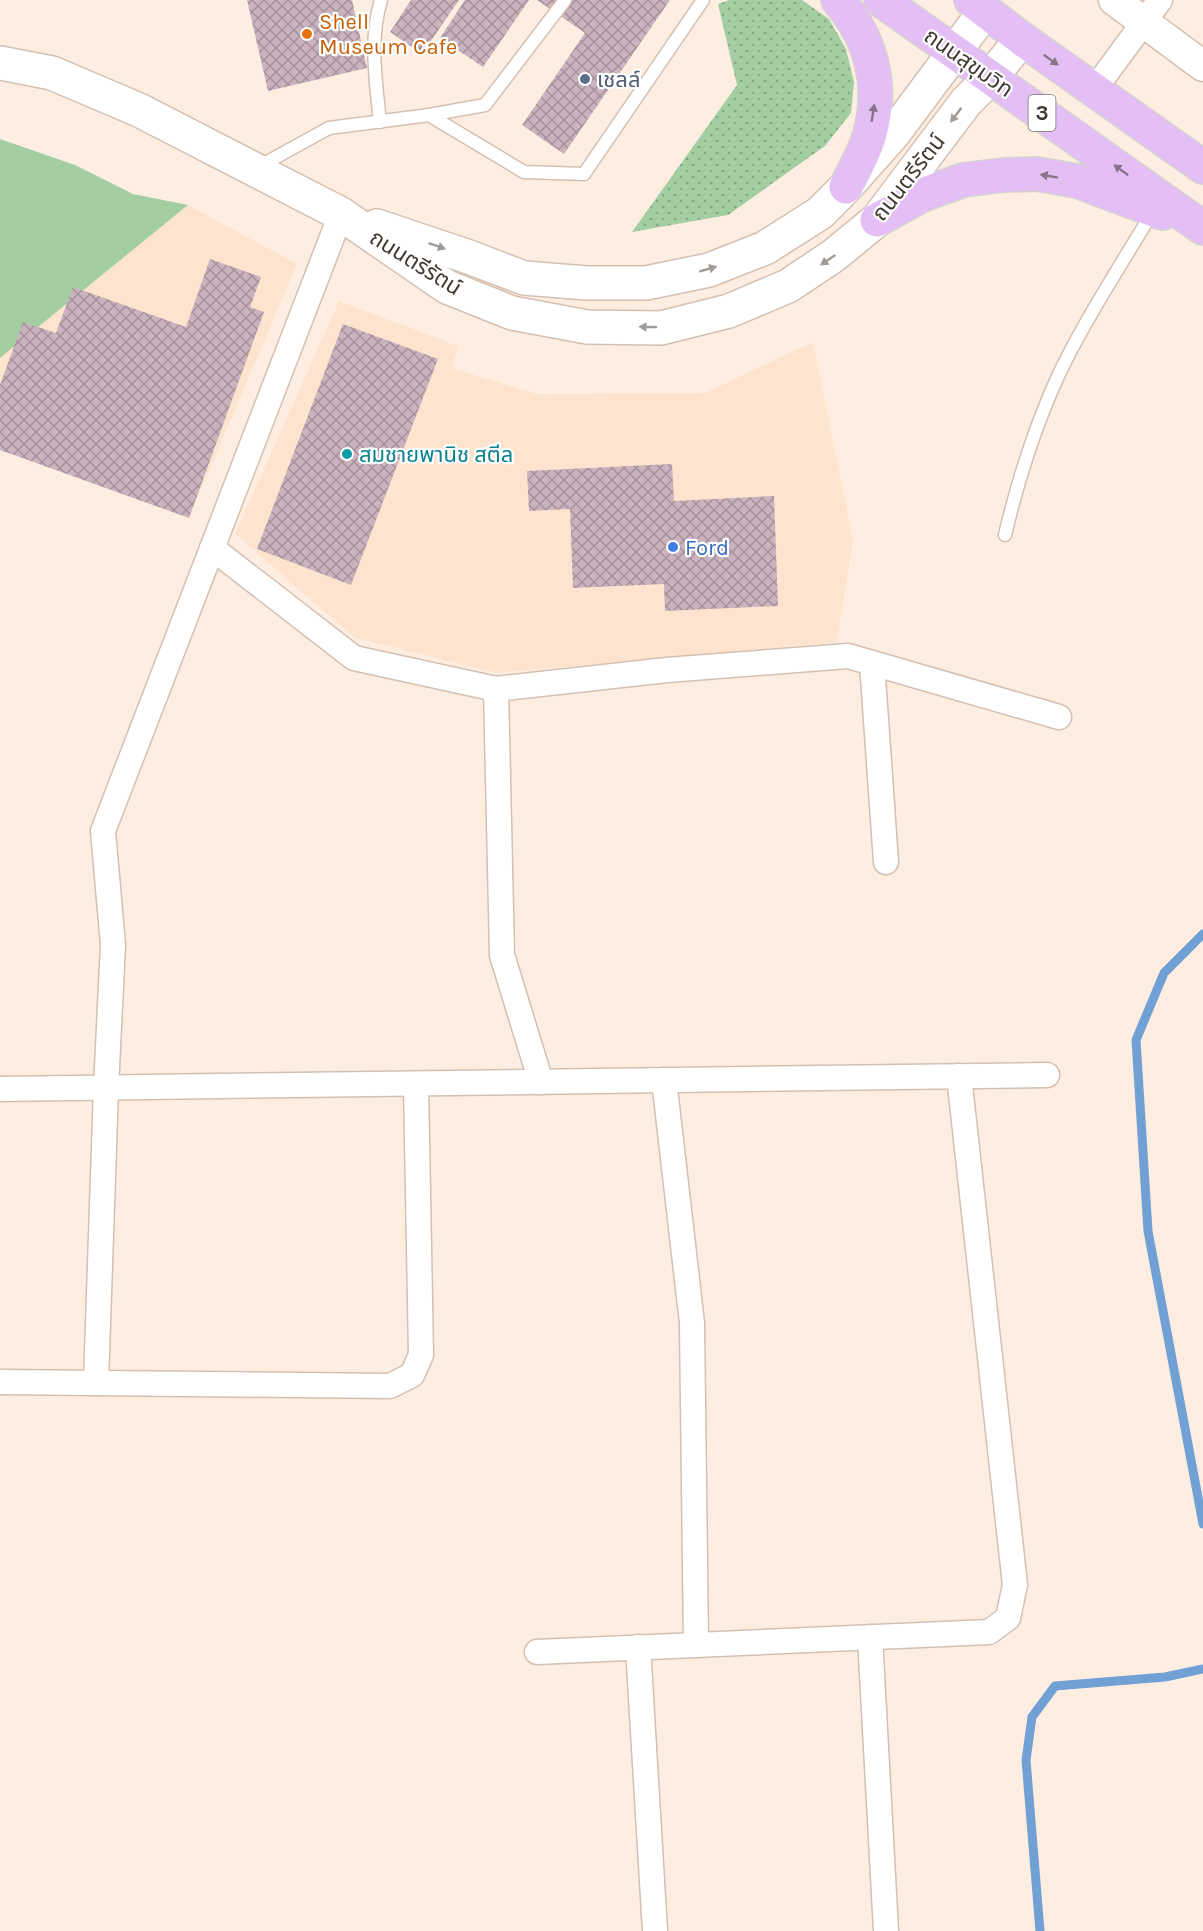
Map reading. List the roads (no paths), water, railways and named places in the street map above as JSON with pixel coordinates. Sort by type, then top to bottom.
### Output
[{"type":"highway","points":[[838,0],[863,36],[875,76],[875,107],[869,138],[846,187]]},
{"type":"highway","name":"ถนนสุขุมวิท","points":[[881,0],[1203,228]]},
{"type":"highway","name":"3","points":[[978,6],[1203,167]]},
{"type":"highway","points":[[877,220],[922,195],[963,180],[1038,174],[1077,181],[1203,228]]},
{"type":"main road","name":"ถนนตรีรัตน์","points":[[341,214],[470,257],[524,278],[587,284],[646,283],[709,270],[765,248],[820,213],[894,133],[954,51],[978,6]]},
{"type":"main road","name":"ถนนตรีรัตน์","points":[[0,63],[52,73],[139,110],[341,214],[447,287],[512,313],[586,327],[661,328],[729,311],[788,286],[833,256],[877,220],[966,102],[1022,39]]},
{"type":"street","points":[[1114,0],[1152,11],[1203,66]]},
{"type":"street","points":[[1094,90],[1152,11]]},
{"type":"street","points":[[96,1383],[113,945],[103,831],[341,214]]},
{"type":"street","points":[[212,548],[354,658],[496,689],[667,670],[848,656],[1059,717]]},
{"type":"street","points":[[872,663],[886,862]]},
{"type":"street","points":[[496,689],[502,955],[541,1082]]},
{"type":"street","points":[[0,1089],[1047,1075]]},
{"type":"street","points":[[537,1652],[989,1632],[1008,1617],[1015,1585],[959,1076]]},
{"type":"street","points":[[664,1080],[692,1323],[696,1644]]},
{"type":"street","points":[[0,1382],[390,1386],[412,1375],[421,1354],[416,1084]]},
{"type":"street","points":[[870,1637],[886,1931]]},
{"type":"street","points":[[638,1647],[655,1931]]},
{"type":"lane","points":[[380,122],[374,58],[381,0]]},
{"type":"lane","points":[[255,170],[329,128],[429,116],[484,105],[565,0]]},
{"type":"lane","points":[[429,116],[524,171],[584,174],[703,0]]},
{"type":"lane","points":[[1005,535],[1019,478],[1042,413],[1059,374],[1154,210]]},
{"type":"waterway","points":[[1203,934],[1164,973],[1136,1040],[1148,1231],[1203,1524]]},
{"type":"waterway","points":[[1040,1931],[1026,1760],[1032,1717],[1055,1686],[1165,1677],[1203,1669]]},
{"type":"place","name":"Shell Museum Cafe","points":[[307,34]]},
{"type":"place","name":"เชลล์","points":[[585,79]]},
{"type":"place","name":"สมชายพานิช สตีล","points":[[347,454]]},
{"type":"place","name":"Ford","points":[[673,547]]}]
